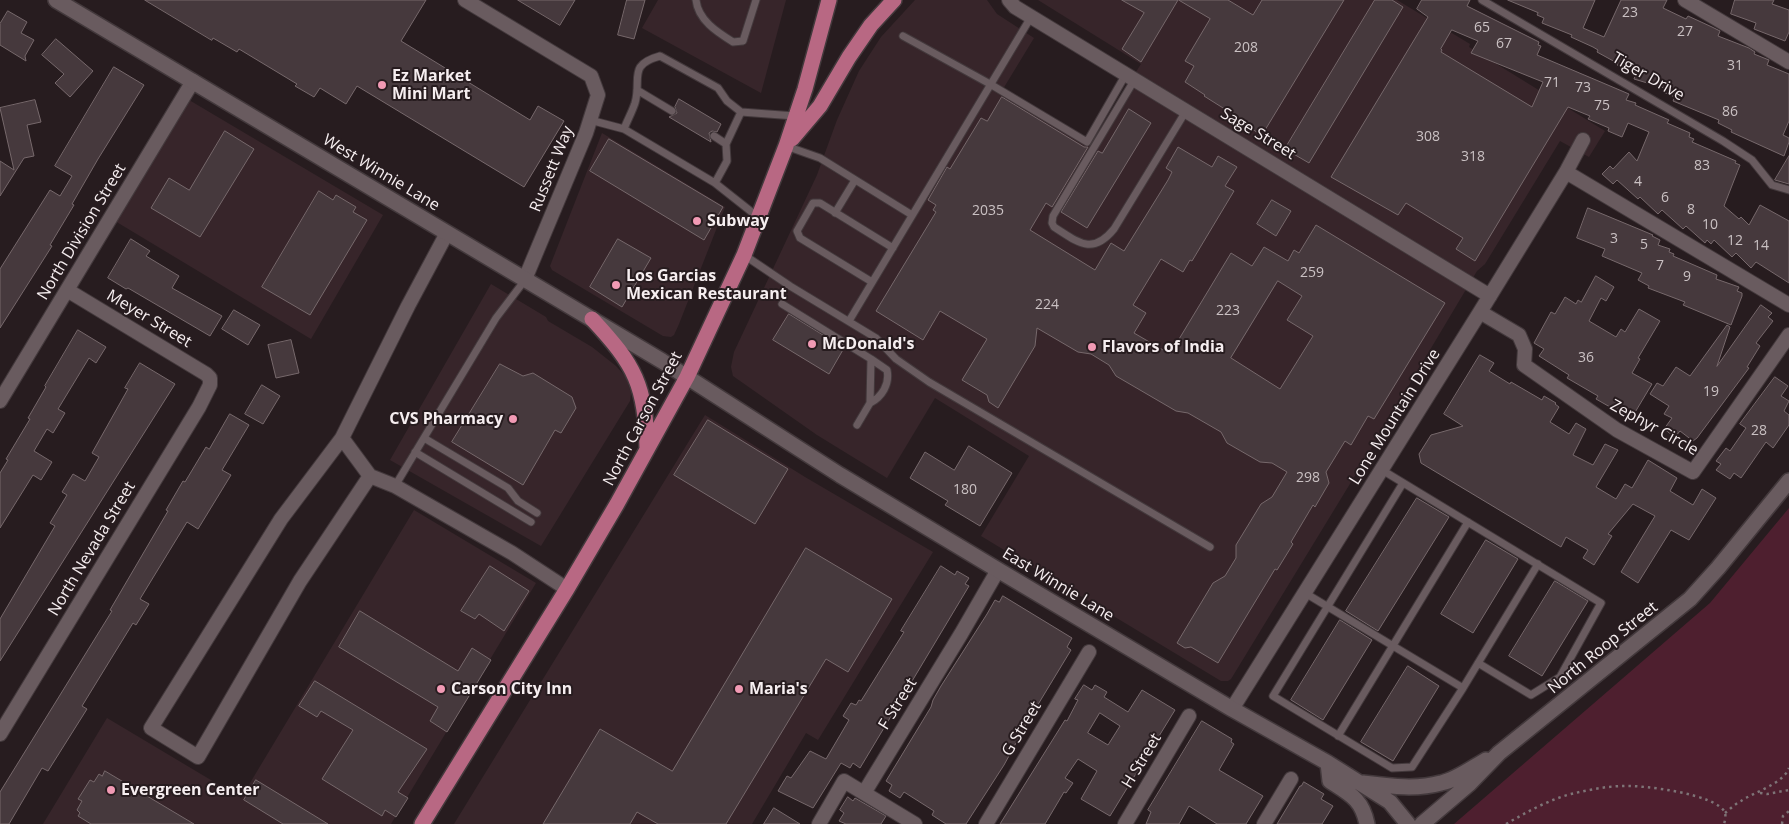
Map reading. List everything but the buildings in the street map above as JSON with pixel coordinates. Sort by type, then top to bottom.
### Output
[{"type":"main road","name":"North Carson Street","points":[[422,824],[567,589],[647,451],[687,377],[744,255],[786,146],[805,89],[829,0]]},
{"type":"main road","points":[[786,146],[820,106],[849,57],[872,25],[894,0]]},
{"type":"main road","points":[[592,319],[622,353],[639,383],[646,418],[647,451]]},
{"type":"street","name":"West Winnie Lane","points":[[56,0],[526,279],[687,377]]},
{"type":"street","name":"Russett Way","points":[[465,0],[588,73],[598,95],[590,120],[526,279]]},
{"type":"street","name":"Sage Street","points":[[1010,0],[1015,6],[1031,16],[1490,296]]},
{"type":"street","points":[[1684,0],[1789,62]]},
{"type":"street","name":"North Division Street","points":[[0,401],[193,81]]},
{"type":"street","name":"Lone Mountain Drive","points":[[1232,709],[1490,296],[1566,172],[1583,140]]},
{"type":"street","points":[[1566,172],[1789,305]]},
{"type":"street","points":[[370,476],[300,581],[198,757],[151,728],[281,519],[342,438],[447,233]]},
{"type":"street","name":"Meyer Street","points":[[67,290],[206,374],[210,378],[209,381]]},
{"type":"street","name":"Zephyr Circle","points":[[1480,312],[1519,335],[1525,349],[1524,365],[1617,430],[1693,472],[1789,335]]},
{"type":"street","name":"East Winnie Lane","points":[[687,377],[840,475],[1358,782],[1390,802],[1408,824]]},
{"type":"street","name":"North Nevada Street","points":[[0,734],[199,407],[210,385],[209,381]]},
{"type":"street","points":[[342,438],[370,476],[394,486],[512,553],[567,589]]},
{"type":"street","name":"North Roop Street","points":[[1422,824],[1469,784],[1498,754],[1690,599],[1718,568],[1789,481]]},
{"type":"street","name":"F Street","points":[[864,793],[998,570]]},
{"type":"street","name":"G Street","points":[[986,824],[1088,652]]},
{"type":"street","name":"H Street","points":[[1125,824],[1189,716]]},
{"type":"street","points":[[1358,782],[1390,786],[1419,786],[1442,783],[1498,754]]},
{"type":"street","points":[[1328,764],[1330,782],[1356,800],[1364,810],[1368,824]]},
{"type":"street","points":[[1264,824],[1291,778]]},
{"type":"street","points":[[819,824],[844,781],[915,824]]},
{"type":"lane","points":[[696,0],[697,10],[714,29],[733,42],[743,41],[756,0]]},
{"type":"lane","name":"Tiger Drive","points":[[1482,0],[1723,141],[1752,160],[1772,185],[1789,190]]},
{"type":"lane","points":[[849,321],[1031,16]]},
{"type":"lane","points":[[904,36],[990,84],[1086,142],[1130,77]]},
{"type":"lane","points":[[624,129],[635,102],[636,81],[639,70],[646,60],[660,56],[718,88],[727,101],[741,112],[796,116]]},
{"type":"lane","points":[[1130,77],[1053,216],[1052,222],[1054,227],[1083,245],[1095,244],[1107,238],[1114,229],[1186,111]]},
{"type":"lane","points":[[636,90],[672,111]]},
{"type":"lane","points":[[715,183],[727,161],[726,144],[741,112]]},
{"type":"lane","points":[[590,120],[624,129],[715,183],[758,217]]},
{"type":"lane","points":[[714,136],[726,144]]},
{"type":"lane","points":[[786,146],[820,158],[912,214]]},
{"type":"lane","points":[[835,212],[855,180]]},
{"type":"lane","points":[[872,282],[800,238],[797,231],[812,203],[820,204],[835,212],[892,248]]},
{"type":"lane","points":[[744,255],[790,286],[876,338],[896,359],[930,382],[1210,547]]},
{"type":"lane","points":[[394,486],[496,318],[526,279]]},
{"type":"lane","points":[[782,304],[887,370],[888,380],[878,399],[870,403]]},
{"type":"lane","points":[[857,425],[870,403],[871,359]]},
{"type":"lane","points":[[424,438],[508,488],[518,500],[537,513]]},
{"type":"lane","points":[[415,452],[531,522]]},
{"type":"lane","points":[[1382,470],[1601,603],[1560,677],[1531,695],[1478,663]]},
{"type":"lane","points":[[1403,483],[1273,696],[1338,736],[1392,768],[1412,767],[1463,688],[1538,564]]},
{"type":"lane","points":[[1338,736],[1468,522]]},
{"type":"lane","points":[[1304,593],[1463,688]]},
{"type":"path","points":[[1725,813],[1741,800],[1759,792],[1784,775],[1789,768]]},
{"type":"path","points":[[1506,824],[1552,800],[1573,794],[1622,786],[1645,786],[1703,798],[1721,807],[1725,813],[1724,824]]},
{"type":"path","points":[[1759,792],[1767,794],[1789,790]]},
{"type":"path","points":[[1782,824],[1783,816],[1789,811]]},
{"type":"shaded area","points":[[658,0],[786,0],[761,93],[642,28]]},
{"type":"shaded area","points":[[915,0],[987,0],[997,14],[1034,38],[1003,89],[1091,143],[1141,64],[1038,0],[1397,0],[1470,44],[1469,47],[1605,131],[1589,157],[1560,141],[1485,264],[1477,271],[1359,469],[1231,679],[1228,681],[1221,681],[981,536],[1029,456],[935,398],[887,478],[817,435],[733,376],[731,367],[734,352],[817,175],[837,120],[859,71],[881,37]]},
{"type":"shaded area","points":[[184,97],[383,215],[311,339],[110,218]]},
{"type":"shaded area","points":[[602,133],[725,207],[679,324],[674,335],[671,337],[663,336],[552,270],[550,266]]},
{"type":"shaded area","points":[[491,284],[592,347],[616,366],[626,377],[631,393],[630,401],[541,546],[390,460]]},
{"type":"shaded area","points":[[705,415],[805,477],[933,552],[818,740],[806,733],[752,824],[454,824]]},
{"type":"shaded area","points":[[1789,508],[1789,824],[1454,824],[1710,603]]},
{"type":"shaded area","points":[[414,510],[536,583],[391,824],[43,824],[107,718],[241,798]]},
{"type":"place","name":"Ez Market Mini Mart","points":[[382,85]]},
{"type":"place","name":"Subway","points":[[697,221]]},
{"type":"place","name":"Los Garcias Mexican Restaurant","points":[[616,285]]},
{"type":"place","name":"McDonald's","points":[[812,344]]},
{"type":"place","name":"Flavors of India","points":[[1092,347]]},
{"type":"place","name":"CVS Pharmacy","points":[[513,419]]},
{"type":"place","name":"Carson City Inn","points":[[441,689]]},
{"type":"place","name":"Maria's","points":[[739,689]]},
{"type":"place","name":"Evergreen Center","points":[[111,790]]}]
